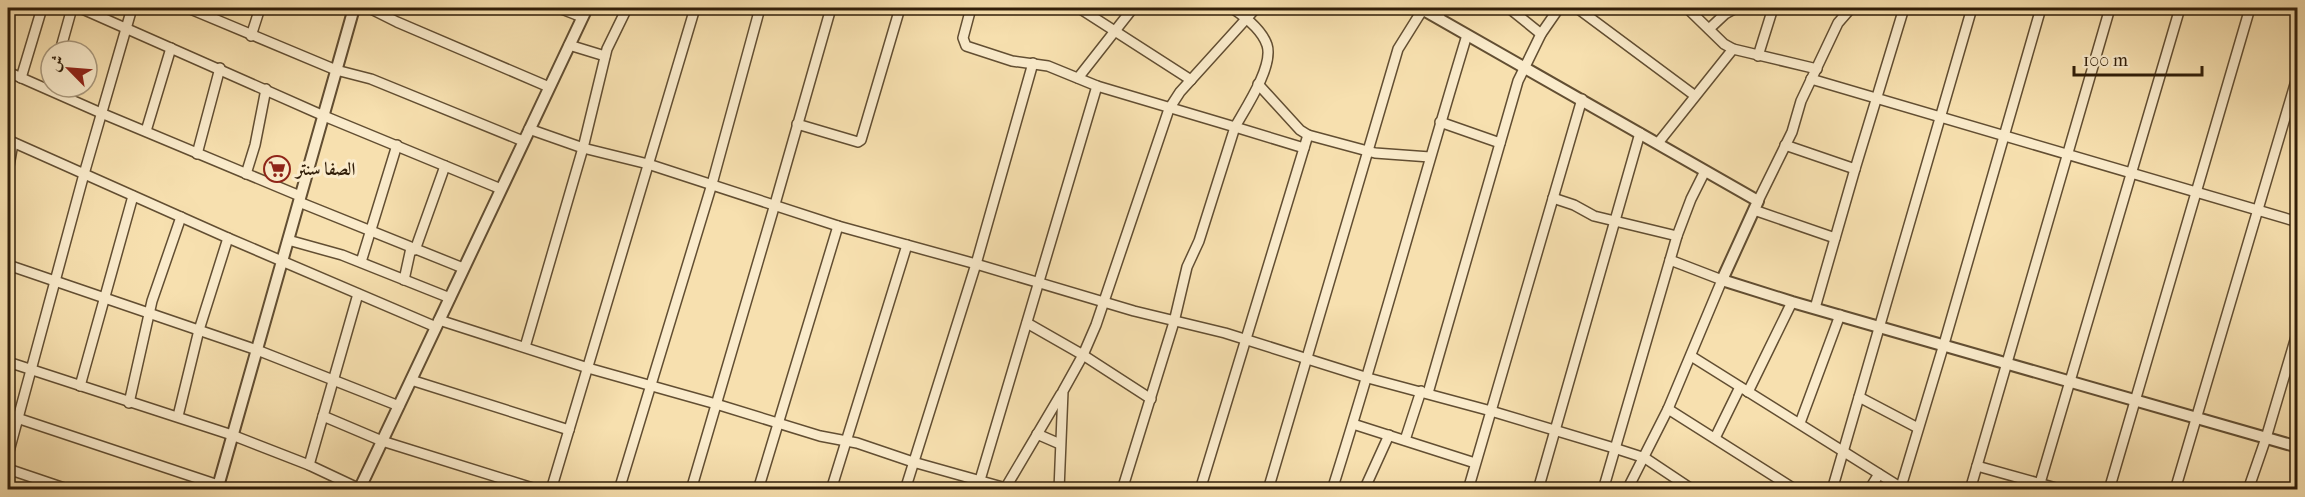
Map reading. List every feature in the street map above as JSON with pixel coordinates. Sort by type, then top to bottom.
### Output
[{"type":"street","points":[[21,78],[42,8]]},
{"type":"street","points":[[63,39],[72,8]]},
{"type":"street","points":[[80,8],[324,116],[501,189]]},
{"type":"street","points":[[8,455],[84,174],[132,8]]},
{"type":"street","points":[[188,8],[210,12],[251,36],[336,70],[371,79],[524,141]]},
{"type":"street","points":[[251,36],[260,8]]},
{"type":"street","points":[[8,415],[218,487],[354,8]]},
{"type":"street","points":[[369,8],[549,87]]},
{"type":"street","points":[[8,362],[232,435],[309,465],[359,489],[584,12],[559,8]]},
{"type":"street","points":[[525,347],[583,148],[605,56],[627,8]]},
{"type":"street","points":[[551,489],[695,8]]},
{"type":"street","points":[[619,489],[712,184],[760,8]]},
{"type":"street","points":[[691,489],[776,204],[831,8]]},
{"type":"street","points":[[797,124],[858,142],[861,140],[900,8]]},
{"type":"street","points":[[971,8],[963,38],[966,46],[1012,61],[1048,66],[1097,86],[1304,148]]},
{"type":"street","points":[[1079,8],[1116,29],[1191,80]]},
{"type":"street","points":[[1078,78],[1132,8]]},
{"type":"street","points":[[1122,489],[1174,322],[1186,267],[1199,241],[1235,128],[1258,84],[1268,56],[1267,45],[1262,35],[1232,8]]},
{"type":"street","points":[[8,171],[10,141],[357,294],[438,323],[525,347],[777,424],[868,446],[913,462],[1009,488],[1083,355],[1105,302],[1169,109],[1191,80],[1256,8]]},
{"type":"street","points":[[1268,489],[1398,49],[1422,8],[1440,13],[1467,35],[1658,143],[1705,171],[1756,206],[1835,238]]},
{"type":"street","points":[[1509,8],[1540,34]]},
{"type":"street","points":[[1405,440],[1424,392],[1524,66],[1540,34],[1559,8]]},
{"type":"street","points":[[1576,8],[1694,95]]},
{"type":"street","points":[[1687,8],[1724,44],[1733,49],[1817,69]]},
{"type":"street","points":[[1709,29],[1725,14],[1736,8]]},
{"type":"street","points":[[1758,56],[1773,8]]},
{"type":"street","points":[[1627,489],[1645,458],[1668,409],[1722,280],[1794,127],[1799,108],[1843,8]]},
{"type":"street","points":[[1838,23],[1851,8]]},
{"type":"street","points":[[1815,308],[1904,8]]},
{"type":"street","points":[[1832,489],[1972,8]]},
{"type":"street","points":[[1691,356],[1900,488],[2041,8]]},
{"type":"street","points":[[1970,489],[2110,8]]},
{"type":"street","points":[[2040,483],[2180,8]]},
{"type":"street","points":[[2109,489],[2250,8]]},
{"type":"street","points":[[1332,489],[1368,378],[1440,122],[1467,35]]},
{"type":"street","points":[[569,45],[605,56]]},
{"type":"street","points":[[146,131],[171,48]]},
{"type":"street","points":[[1658,143],[1733,49]]},
{"type":"street","points":[[905,489],[976,264],[1033,63]]},
{"type":"street","points":[[197,154],[220,68]]},
{"type":"street","points":[[8,72],[39,83]]},
{"type":"street","points":[[2175,489],[2298,74]]},
{"type":"street","points":[[1811,80],[2298,222]]},
{"type":"street","points":[[1258,84],[1300,130],[1308,135],[1369,152],[1430,157]]},
{"type":"street","points":[[976,489],[1097,86]]},
{"type":"street","points":[[246,174],[255,145],[266,89]]},
{"type":"street","points":[[75,99],[101,113],[246,174],[413,249],[463,268]]},
{"type":"street","points":[[1468,489],[1582,99]]},
{"type":"street","points":[[1440,122],[1500,143]]},
{"type":"street","points":[[529,129],[583,148],[648,164],[776,204],[838,226],[1174,322],[1217,331],[1368,378],[1491,411],[1614,448],[1645,458],[1690,488]]},
{"type":"street","points":[[1538,489],[1640,133]]},
{"type":"street","points":[[1200,489],[1308,135]]},
{"type":"street","points":[[361,262],[396,145]]},
{"type":"street","points":[[1785,145],[1855,168]]},
{"type":"street","points":[[404,280],[413,249],[445,166]]},
{"type":"street","points":[[1603,489],[1677,236],[1690,199],[1705,171]]},
{"type":"street","points":[[80,386],[133,196]]},
{"type":"street","points":[[1553,198],[1574,205],[1594,216],[1677,236]]},
{"type":"street","points":[[129,403],[149,313],[181,217]]},
{"type":"street","points":[[758,489],[838,226]]},
{"type":"street","points":[[178,416],[200,330],[228,238]]},
{"type":"street","points":[[288,240],[332,251],[450,298]]},
{"type":"street","points":[[831,489],[844,440],[907,245]]},
{"type":"street","points":[[1670,260],[1722,280],[1792,302],[2298,447]]},
{"type":"street","points":[[8,265],[257,350],[399,406]]},
{"type":"street","points":[[309,465],[357,294]]},
{"type":"street","points":[[1715,438],[1792,302]]},
{"type":"street","points":[[1800,423],[1840,315]]},
{"type":"street","points":[[1027,323],[1083,355],[1151,399]]},
{"type":"street","points":[[2248,489],[2266,438],[2298,330]]},
{"type":"street","points":[[411,380],[569,430]]},
{"type":"street","points":[[1059,489],[1063,391]]},
{"type":"street","points":[[1859,397],[1918,428]]},
{"type":"street","points":[[1668,409],[1715,438],[1785,487],[1796,489]]},
{"type":"street","points":[[323,416],[382,441],[539,489]]},
{"type":"street","points":[[1353,424],[1475,463]]},
{"type":"street","points":[[1037,434],[1060,444]]},
{"type":"street","points":[[1369,488],[1389,435]]},
{"type":"street","points":[[1977,466],[2062,489]]},
{"type":"street","points":[[8,469],[70,489]]},
{"type":"street","points":[[1869,489],[1880,474]]},
{"type":"place","name":"الصفا سنتر","points":[[277,169]]}]
